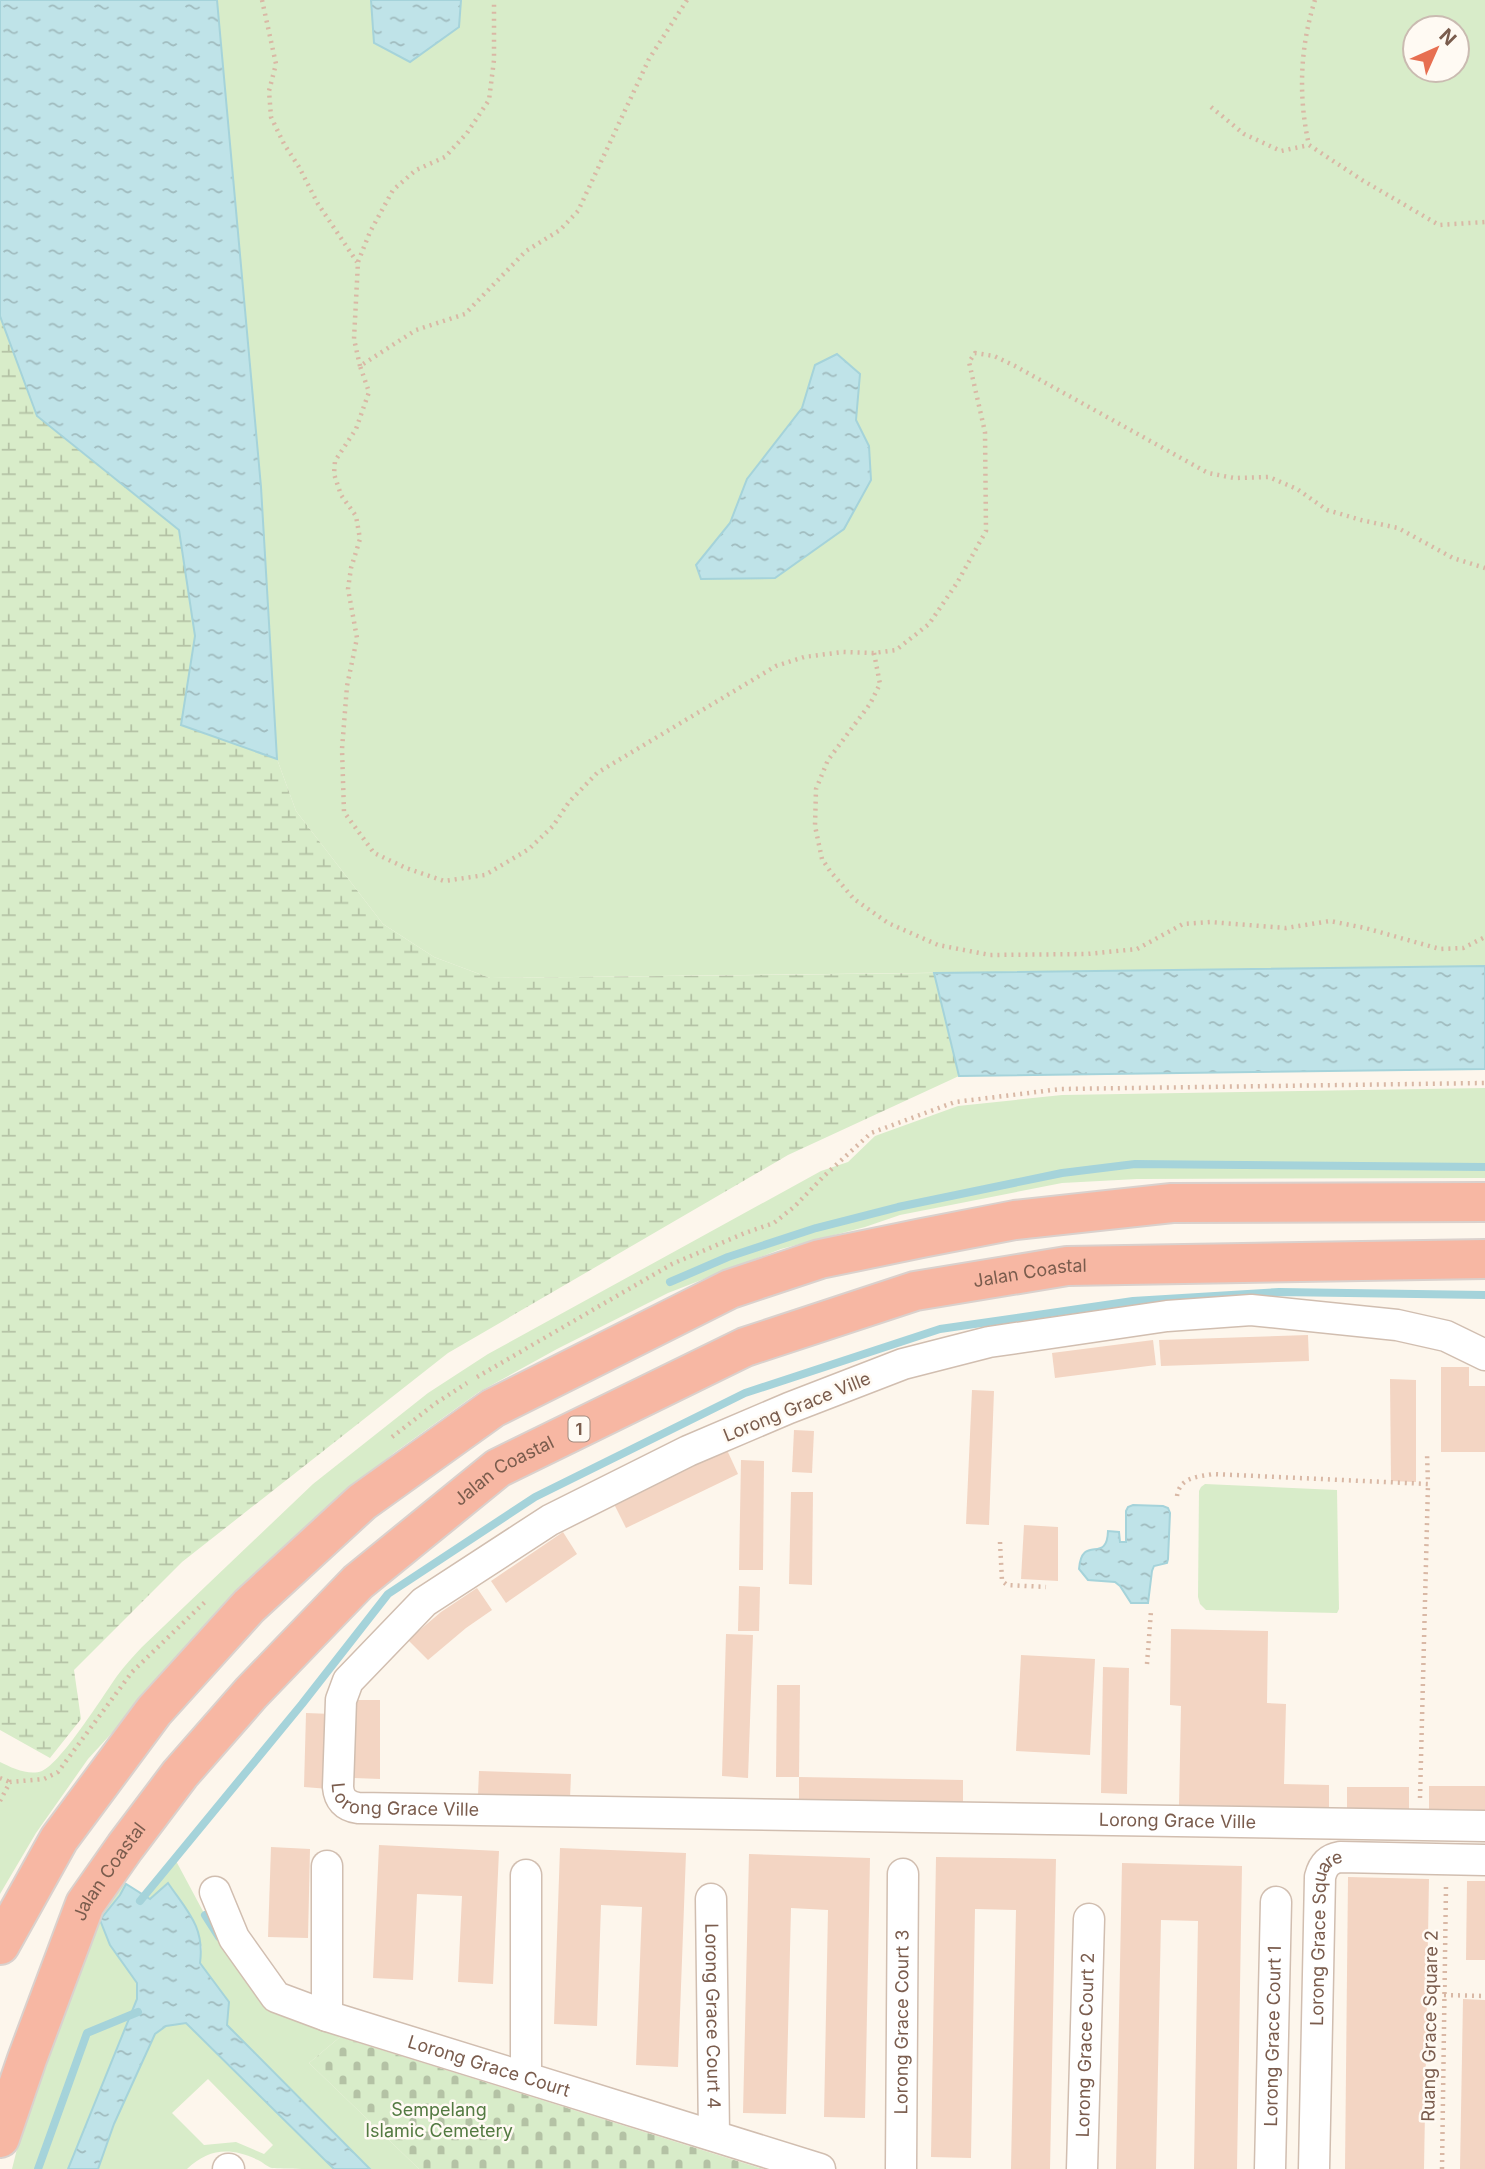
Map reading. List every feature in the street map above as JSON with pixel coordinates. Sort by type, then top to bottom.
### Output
[{"type":"highway","points":[[0,1945],[59,1839],[154,1711],[241,1615],[362,1502],[493,1408],[730,1289],[820,1259],[1015,1220],[1172,1203],[1485,1202]]},
{"type":"highway","name":"Jalan Coastal","points":[[1,2138],[27,2059],[85,1904],[125,1847],[180,1773],[251,1693],[358,1582],[498,1468],[745,1347],[915,1291],[1068,1266],[1485,1259]]},
{"type":"street","name":"Lorong Grace Ville","points":[[1485,1355],[1446,1336],[1397,1325],[1251,1310],[1167,1316],[989,1342],[903,1364],[688,1451],[550,1520],[425,1602],[348,1681],[341,1700],[339,1795],[350,1807],[358,1808],[1485,1826]]},
{"type":"street","name":"Lorong Grace Square","points":[[1314,2169],[1322,1869],[1332,1859],[1340,1857],[1485,1860]]},
{"type":"street","points":[[327,1866],[327,2017]]},
{"type":"street","name":"Lorong Grace Court 3","points":[[901,2169],[903,1874]]},
{"type":"street","points":[[526,1875],[526,2077]]},
{"type":"street","name":"Lorong Grace Court","points":[[215,1892],[234,1938],[276,1997],[327,2017],[820,2169]]},
{"type":"street","name":"Lorong Grace Court 4","points":[[711,1899],[714,2135]]},
{"type":"street","name":"Lorong Grace Court 1","points":[[1270,2169],[1276,1902]]},
{"type":"street","name":"Lorong Grace Court 2","points":[[1082,2169],[1089,1919]]},
{"type":"path","points":[[262,0],[276,64],[269,91],[271,117],[318,204],[358,262]]},
{"type":"path","points":[[494,0],[494,60],[489,100],[467,133],[445,157],[416,170],[393,190],[370,232],[358,262],[354,339],[369,392],[356,429],[335,461],[334,474],[341,495],[356,516],[360,539],[348,589],[357,638],[347,687],[342,749],[344,812],[374,853],[444,881],[485,875],[529,849],[553,826],[569,802],[597,773],[776,666],[804,657],[896,650],[929,624],[957,583],[986,531],[985,432],[969,362],[975,353],[993,356],[1015,366],[1208,473],[1234,478],[1269,477],[1297,489],[1326,510],[1398,528],[1453,558],[1485,568]]},
{"type":"path","points":[[360,366],[416,330],[465,314],[526,251],[560,230],[578,211],[649,59],[687,0]]},
{"type":"path","points":[[1315,0],[1306,28],[1302,76],[1302,116],[1309,145],[1439,225],[1485,222]]},
{"type":"path","points":[[1211,107],[1244,134],[1280,151],[1309,145]]},
{"type":"path","points":[[874,653],[880,684],[870,704],[828,760],[816,789],[815,826],[822,859],[830,871],[854,899],[888,923],[938,945],[990,955],[1087,954],[1137,949],[1183,925],[1210,922],[1286,928],[1330,921],[1440,949],[1463,948],[1485,937]]},
{"type":"path","points":[[1420,1825],[1427,1453]]},
{"type":"path","points":[[1177,1496],[1178,1489],[1188,1478],[1213,1474],[1428,1484]]},
{"type":"path","points":[[1000,1542],[1002,1581],[1007,1585],[1046,1587]]},
{"type":"path","points":[[1147,1664],[1151,1611]]},
{"type":"path","points":[[0,1777],[10,1782]]},
{"type":"path","name":"Ruang Grace Square 2","points":[[1442,2169],[1446,1884]]},
{"type":"path","points":[[1444,1995],[1485,1996]]},
{"type":"green space","points":[[217,0],[1485,0],[1485,966],[490,978],[434,957],[383,924],[296,811],[277,759],[261,487]]},
{"type":"green space","points":[[0,316],[37,416],[179,530],[195,636],[181,725],[277,759],[296,811],[383,924],[434,957],[490,978],[934,973],[959,1076],[788,1155],[448,1353],[182,1562],[74,1670],[81,1719],[50,1758],[0,1730]]},
{"type":"green space","points":[[1485,1088],[1485,1178],[1137,1179],[1062,1183],[900,1215],[781,1249],[668,1293],[557,1349],[479,1392],[394,1453],[327,1508],[88,1759],[36,1833],[0,1894],[0,1762],[32,1773],[42,1771],[50,1765],[60,1756],[120,1672],[142,1647],[313,1484],[428,1393],[488,1354],[821,1171],[848,1162],[875,1136],[958,1106],[1062,1095]]},
{"type":"green space","points":[[1205,1484],[1337,1490],[1337,1613],[1206,1610],[1198,1597],[1199,1491]]},
{"type":"green space","points":[[175,1859],[235,1963],[343,2033],[309,2063],[419,2169],[370,2169],[226,2025],[200,1963],[202,1947],[169,1884],[150,1900],[144,1895]]},
{"type":"green space","points":[[120,1880],[126,1884],[100,1920],[137,1983],[137,1999],[68,2169],[12,2169],[25,2117],[59,2021],[90,1945],[92,1931]]},
{"type":"green space","points":[[186,2023],[334,2169],[272,2168],[239,2153],[221,2152],[204,2157],[187,2169],[98,2169],[114,2124],[155,2034],[165,2026]],"holes":[[[208,2079],[273,2145],[264,2154],[236,2142],[204,2145],[172,2113]]]},
{"type":"green space","name":"Sempelang Islamic Cemetery","points":[[340,2037],[763,2169],[419,2169],[309,2063]]},
{"type":"water","points":[[0,0],[217,0],[261,487],[277,759],[181,725],[195,636],[179,530],[37,416],[0,316]]},
{"type":"water","points":[[371,0],[461,0],[459,27],[410,62],[374,43]]},
{"type":"water","points":[[837,354],[860,374],[856,420],[869,446],[871,480],[844,529],[775,578],[701,579],[696,565],[730,523],[747,479],[802,408],[815,365]]},
{"type":"water","points":[[1485,966],[1485,1069],[959,1076],[934,973]]},
{"type":"water","points":[[1133,1505],[1163,1506],[1168,1508],[1170,1513],[1168,1559],[1167,1563],[1154,1566],[1148,1603],[1131,1603],[1115,1582],[1088,1580],[1079,1569],[1085,1553],[1103,1546],[1107,1541],[1108,1531],[1119,1532],[1120,1542],[1126,1542],[1126,1511]]},
{"type":"water","points":[[168,1883],[197,1929],[201,1950],[200,1963],[229,2002],[227,2025],[370,2169],[334,2169],[186,2023],[166,2026],[155,2034],[114,2124],[98,2169],[68,2169],[137,1999],[137,1983],[110,1945],[100,1920],[126,1884],[150,1899]]},
{"type":"building","points":[[1308,1335],[1309,1361],[1161,1366],[1159,1340]]},
{"type":"building","points":[[1153,1340],[1156,1365],[1055,1378],[1052,1353]]},
{"type":"building","points":[[1441,1367],[1469,1367],[1469,1386],[1485,1386],[1485,1452],[1441,1452]]},
{"type":"building","points":[[1390,1379],[1416,1380],[1416,1482],[1391,1481]]},
{"type":"building","points":[[972,1390],[994,1391],[989,1525],[966,1524]]},
{"type":"building","points":[[794,1430],[814,1431],[812,1473],[792,1472]]},
{"type":"building","points":[[727,1450],[738,1474],[626,1528],[614,1504]]},
{"type":"building","points":[[741,1460],[764,1461],[763,1570],[739,1570]]},
{"type":"building","points":[[791,1492],[813,1492],[812,1585],[789,1584]]},
{"type":"building","points":[[1024,1525],[1058,1527],[1058,1581],[1021,1579]]},
{"type":"building","points":[[563,1532],[577,1554],[506,1603],[491,1581]]},
{"type":"building","points":[[739,1586],[760,1587],[759,1631],[738,1631]]},
{"type":"building","points":[[477,1588],[492,1610],[428,1660],[408,1640],[441,1612]]},
{"type":"building","points":[[1171,1629],[1268,1631],[1267,1703],[1286,1704],[1284,1784],[1329,1785],[1329,1810],[1179,1806],[1181,1706],[1170,1705]]},
{"type":"building","points":[[726,1634],[753,1635],[748,1778],[722,1776]]},
{"type":"building","points":[[1021,1655],[1095,1659],[1090,1755],[1016,1751]]},
{"type":"building","points":[[1103,1667],[1129,1668],[1127,1794],[1101,1793]]},
{"type":"building","points":[[777,1685],[800,1685],[799,1777],[776,1777]]},
{"type":"building","points":[[355,1700],[380,1700],[380,1779],[354,1778]]},
{"type":"building","points":[[306,1713],[332,1714],[329,1789],[304,1787]]},
{"type":"building","points":[[479,1771],[571,1774],[570,1799],[478,1796]]},
{"type":"building","points":[[799,1777],[963,1780],[963,1804],[799,1801]]},
{"type":"building","points":[[1429,1786],[1485,1786],[1485,1810],[1429,1809]]},
{"type":"building","points":[[1347,1787],[1409,1787],[1409,1810],[1347,1809]]},
{"type":"building","points":[[379,1845],[499,1851],[493,1984],[458,1982],[462,1896],[417,1894],[413,1980],[373,1978]]},
{"type":"building","points":[[271,1847],[310,1849],[308,1938],[268,1937]]},
{"type":"building","points":[[560,1848],[686,1853],[678,2067],[636,2065],[642,1907],[601,1905],[597,2026],[554,2024]]},
{"type":"building","points":[[749,1854],[870,1858],[865,2118],[824,2117],[828,1910],[791,1908],[786,2114],[743,2113]]},
{"type":"building","points":[[936,1857],[1056,1859],[1050,2169],[1011,2169],[1016,1910],[975,1909],[971,2158],[931,2157]]},
{"type":"building","points":[[1122,1863],[1242,1866],[1237,2169],[1194,2169],[1198,1921],[1161,1920],[1156,2169],[1116,2169]]},
{"type":"building","points":[[1348,1877],[1429,1879],[1424,2169],[1345,2169]]},
{"type":"building","points":[[1467,1881],[1485,1881],[1485,1960],[1466,1960]]},
{"type":"building","points":[[1463,1999],[1485,2000],[1485,2169],[1460,2169]]},
{"type":"waterway","points":[[670,1282],[728,1257],[816,1228],[898,1207],[1062,1173],[1135,1164],[1485,1167]]},
{"type":"waterway","points":[[140,1901],[302,1704],[388,1594],[535,1497],[745,1393],[940,1329],[1133,1301],[1279,1292],[1485,1295]]},
{"type":"waterway","points":[[205,1915],[219,1937]]},
{"type":"waterway","points":[[38,2169],[87,2033],[138,2012]]}]
